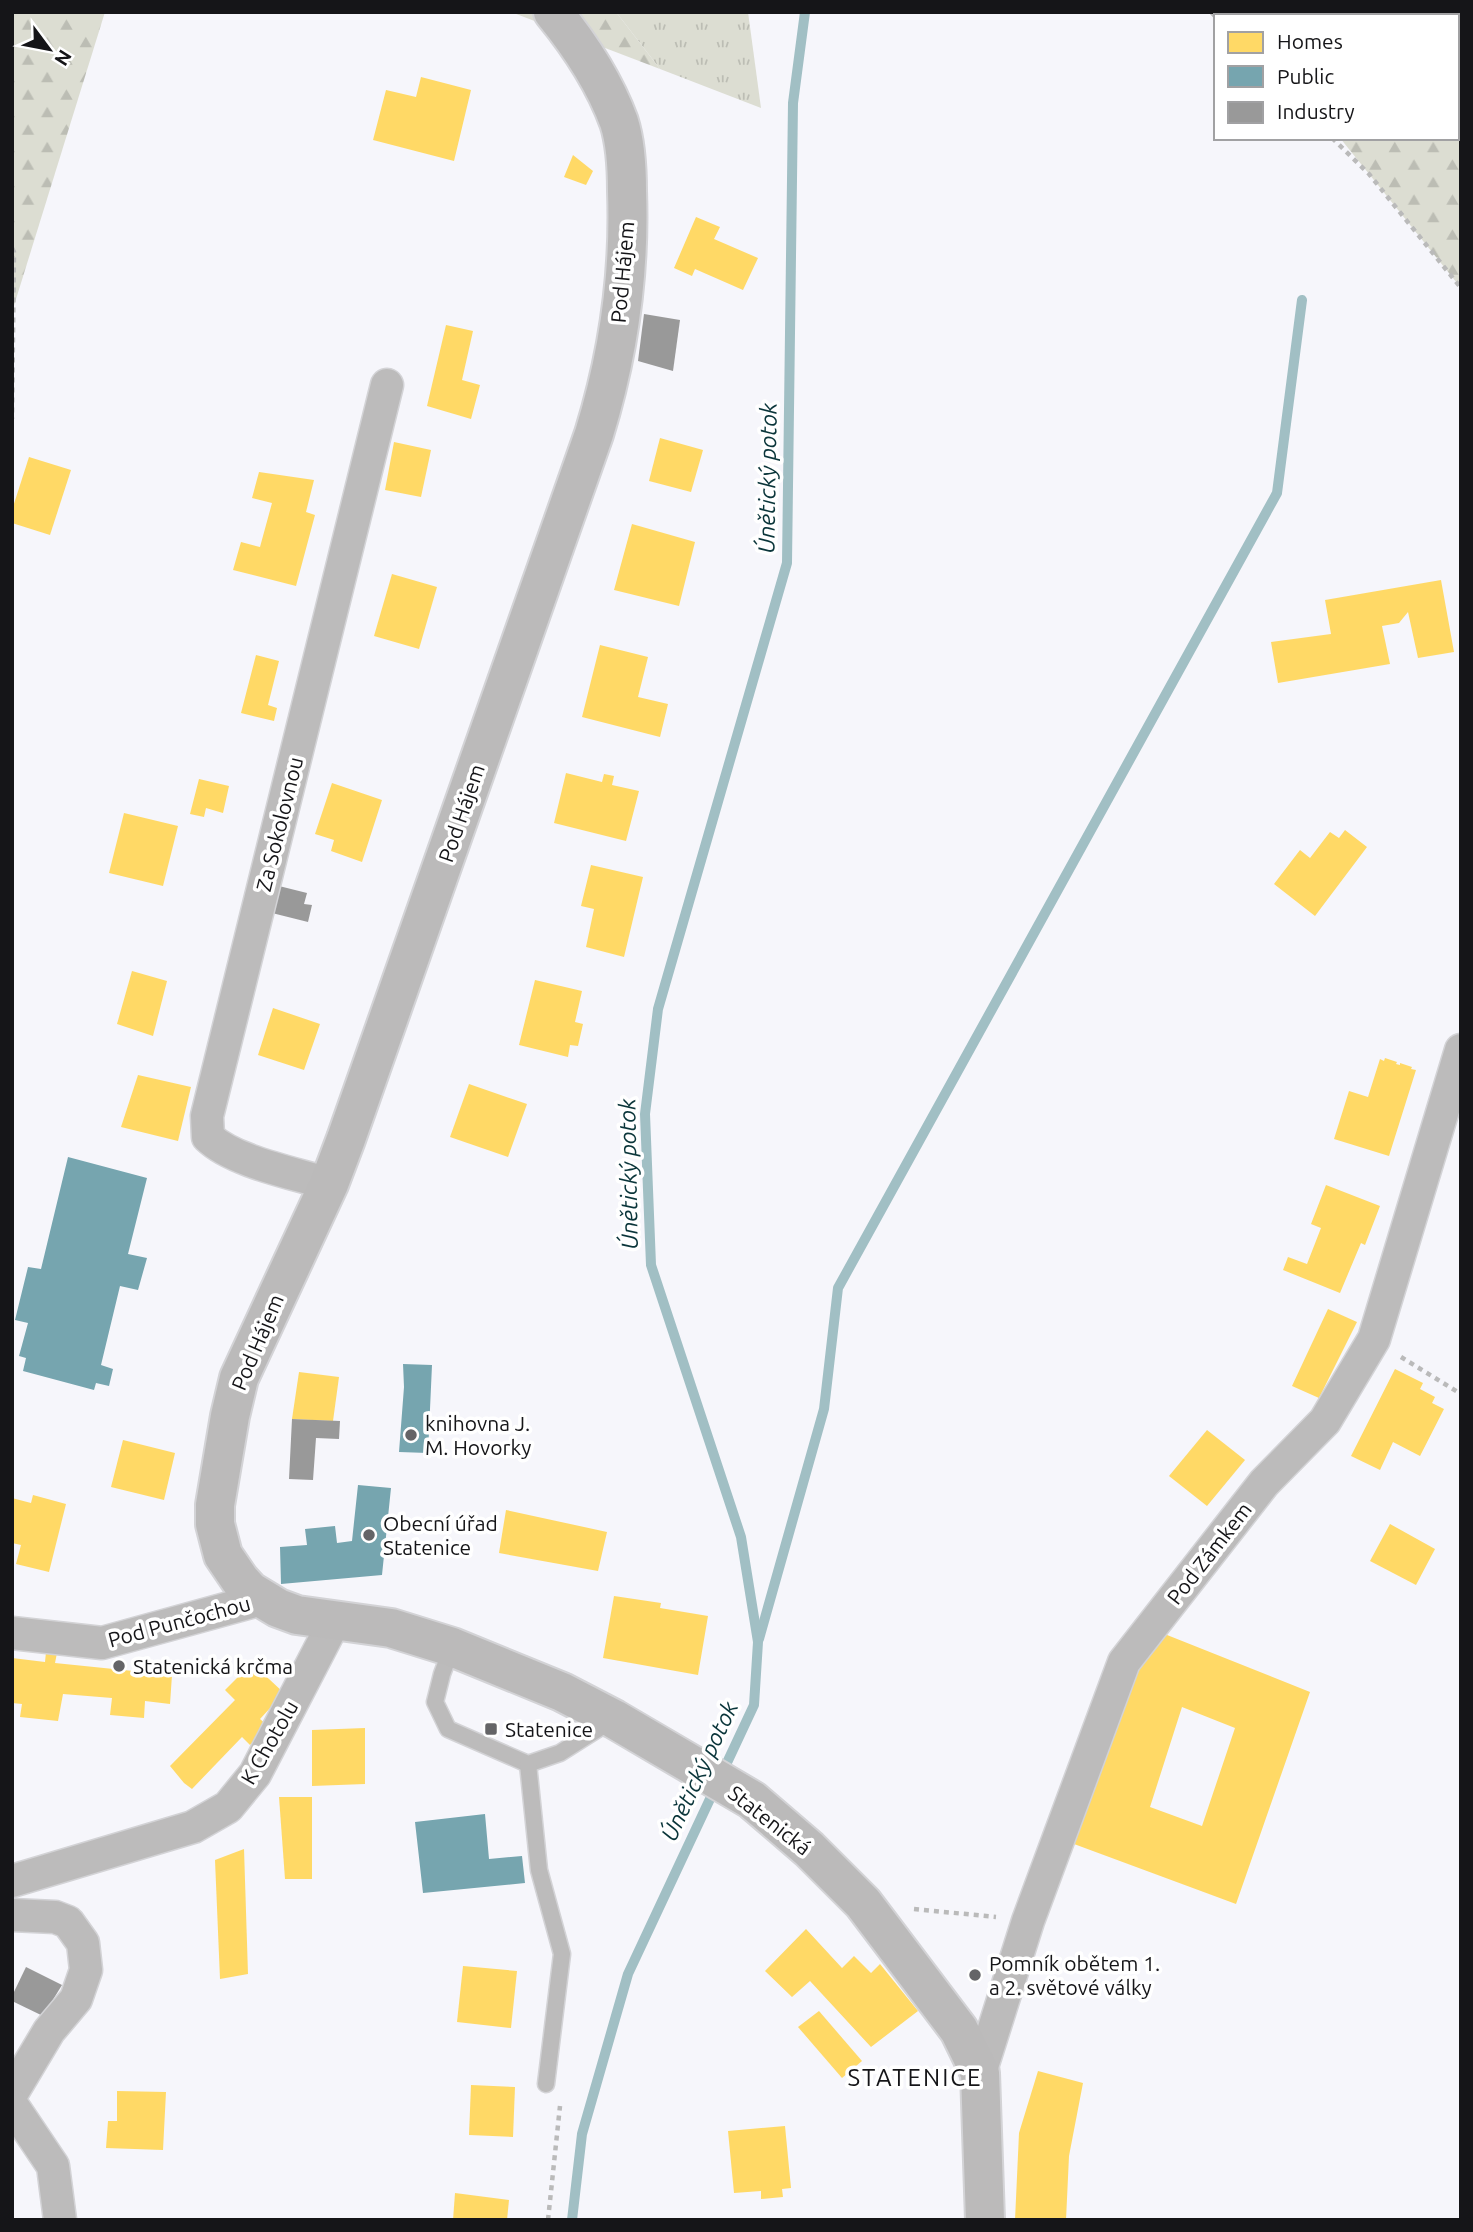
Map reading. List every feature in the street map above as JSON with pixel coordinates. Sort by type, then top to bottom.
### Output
[{"type":"street","name":"Pod Hájem","points":[[262,1599],[240,1580],[223,1555],[215,1524],[215,1505],[239,1378],[329,1184],[594,434],[615,349],[628,222],[626,163],[622,136],[614,110],[599,78],[553,12]]},
{"type":"street","name":"Za Sokolovnou","points":[[329,1184],[238,1156],[217,1145],[208,1137],[207,1116],[387,385]]},
{"type":"street","name":"Pod Zámkem","points":[[980,2073],[1028,1921],[1124,1662],[1264,1483],[1325,1421],[1374,1339],[1461,1050]]},
{"type":"street","name":"Statenická","points":[[262,1599],[297,1615],[391,1628],[452,1647],[562,1692],[614,1719],[752,1800],[809,1849],[863,1903],[959,2030],[980,2073],[981,2214]]},
{"type":"street","name":"Pod Punčochou","points":[[12,1633],[102,1643],[262,1599]]},
{"type":"street","name":"K Chotolu","points":[[12,1881],[193,1827],[228,1807],[255,1774],[335,1620]]},
{"type":"street","points":[[12,1915],[55,1917],[68,1922],[83,1943],[86,1970],[76,1999],[48,2031],[12,2092]]},
{"type":"street","points":[[12,2105],[53,2166],[60,2220]]},
{"type":"lane","points":[[452,1647],[435,1702],[448,1729],[528,1764],[560,1754],[614,1719]]},
{"type":"lane","points":[[528,1764],[539,1870],[562,1954],[546,2084]]},
{"type":"path","points":[[1334,140],[1369,174],[1461,288]]},
{"type":"path","points":[[12,248],[12,419]]},
{"type":"path","points":[[1374,1339],[1461,1394]]},
{"type":"path","points":[[863,1903],[1028,1921]]},
{"type":"green space","points":[[12,12],[105,12],[12,312]]},
{"type":"green space","points":[[511,12],[616,12],[660,69]]},
{"type":"green space","points":[[616,12],[748,12],[761,108],[660,69]]},
{"type":"green space","points":[[1239,12],[1461,12],[1461,288],[1342,140],[1459,140],[1459,14]]},
{"type":"building: Homes","points":[[421,77],[471,90],[454,161],[373,140],[386,90],[416,97]]},
{"type":"building: Homes","points":[[573,155],[593,171],[586,185],[564,177]]},
{"type":"building: Homes","points":[[696,217],[720,227],[714,239],[758,258],[743,290],[695,269],[692,276],[674,268]]},
{"type":"building: Homes","points":[[446,325],[473,331],[462,380],[480,385],[471,419],[427,406]]},
{"type":"building: Homes","points":[[660,438],[703,450],[691,492],[649,481]]},
{"type":"building: Homes","points":[[394,442],[431,450],[421,497],[385,490]]},
{"type":"building: Homes","points":[[29,457],[71,470],[50,535],[12,523],[12,510]]},
{"type":"building: Homes","points":[[259,472],[314,480],[306,512],[315,515],[296,586],[233,570],[241,542],[260,547],[272,503],[252,498]]},
{"type":"building: Homes","points":[[632,524],[695,542],[679,606],[614,590]]},
{"type":"building: Homes","points":[[392,574],[437,587],[419,649],[374,636]]},
{"type":"building: Homes","points":[[1441,580],[1454,652],[1418,658],[1408,612],[1399,623],[1382,626],[1390,664],[1278,683],[1271,642],[1331,634],[1325,600]]},
{"type":"building: Homes","points":[[600,645],[648,657],[638,697],[668,704],[660,737],[582,717]]},
{"type":"building: Homes","points":[[256,655],[279,661],[268,705],[277,708],[274,721],[241,713]]},
{"type":"building: Homes","points":[[566,773],[602,782],[604,774],[614,776],[612,785],[639,791],[626,841],[554,823]]},
{"type":"building: Homes","points":[[199,779],[229,786],[223,813],[206,808],[204,817],[190,814]]},
{"type":"building: Homes","points":[[332,783],[382,800],[362,862],[331,851],[334,840],[315,834]]},
{"type":"building: Homes","points":[[124,813],[178,826],[163,886],[109,873]]},
{"type":"building: Homes","points":[[1345,830],[1367,847],[1315,916],[1274,884],[1300,850],[1310,858],[1330,832],[1339,838]]},
{"type":"building: Homes","points":[[591,865],[643,877],[624,957],[586,947],[594,909],[581,906]]},
{"type":"building: Homes","points":[[132,971],[167,981],[153,1036],[117,1024]]},
{"type":"building: Homes","points":[[535,980],[582,991],[575,1022],[583,1024],[578,1046],[570,1045],[568,1057],[519,1045]]},
{"type":"building: Homes","points":[[273,1008],[320,1024],[304,1070],[258,1055]]},
{"type":"building: Homes","points":[[1385,1058],[1416,1070],[1389,1156],[1334,1139],[1349,1091],[1368,1097],[1380,1059],[1384,1061]]},
{"type":"building: Homes","points":[[138,1075],[191,1087],[178,1141],[121,1127]]},
{"type":"building: Homes","points":[[469,1084],[527,1104],[508,1157],[450,1137]]},
{"type":"building: Homes","points":[[1326,1185],[1380,1206],[1365,1245],[1361,1243],[1340,1293],[1283,1270],[1288,1257],[1307,1264],[1321,1228],[1311,1224]]},
{"type":"building: Homes","points":[[1328,1309],[1357,1322],[1319,1398],[1292,1386]]},
{"type":"building: Homes","points":[[1395,1369],[1423,1383],[1420,1389],[1435,1397],[1432,1403],[1444,1409],[1420,1456],[1393,1442],[1380,1470],[1351,1456]]},
{"type":"building: Homes","points":[[299,1372],[339,1377],[333,1421],[292,1419]]},
{"type":"building: Homes","points":[[1207,1430],[1245,1460],[1207,1506],[1169,1476]]},
{"type":"building: Homes","points":[[123,1440],[175,1453],[164,1500],[111,1487]]},
{"type":"building: Homes","points":[[33,1495],[66,1504],[49,1572],[16,1564],[21,1545],[12,1543],[12,1498],[31,1503]]},
{"type":"building: Homes","points":[[506,1510],[607,1532],[598,1571],[499,1553]]},
{"type":"building: Homes","points":[[1390,1524],[1435,1549],[1416,1585],[1370,1561]]},
{"type":"building: Homes","points":[[614,1596],[661,1603],[660,1608],[708,1616],[698,1675],[603,1658]]},
{"type":"building: Homes","points":[[1152,1629],[1310,1692],[1236,1904],[1074,1844]],"holes":[[[1182,1707],[1235,1728],[1202,1826],[1150,1807]]]},
{"type":"building: Homes","points":[[46,1652],[57,1653],[55,1663],[172,1675],[170,1704],[145,1701],[144,1718],[110,1715],[112,1698],[63,1694],[58,1721],[20,1717],[22,1704],[12,1703],[12,1658],[45,1662]]},
{"type":"building: Homes","points":[[252,1663],[284,1693],[260,1719],[268,1726],[250,1745],[242,1737],[192,1789],[170,1766],[235,1700],[225,1690]]},
{"type":"building: Homes","points":[[365,1728],[365,1784],[312,1786],[312,1730]]},
{"type":"building: Homes","points":[[279,1797],[312,1797],[312,1879],[285,1879]]},
{"type":"building: Homes","points":[[244,1849],[248,1974],[220,1979],[215,1860]]},
{"type":"building: Homes","points":[[806,1929],[842,1968],[854,1956],[871,1973],[880,1964],[918,2011],[871,2047],[810,1981],[792,1997],[765,1971]]},
{"type":"building: Homes","points":[[463,1966],[517,1971],[511,2028],[457,2022]]},
{"type":"building: Homes","points":[[819,2011],[862,2061],[842,2078],[798,2027]]},
{"type":"building: Homes","points":[[1038,2071],[1083,2083],[1069,2156],[1066,2220],[1015,2220],[1019,2133]]},
{"type":"building: Homes","points":[[471,2085],[515,2087],[513,2137],[469,2135]]},
{"type":"building: Homes","points":[[117,2091],[166,2092],[163,2150],[106,2148],[108,2121],[117,2121]]},
{"type":"building: Homes","points":[[785,2126],[791,2188],[782,2189],[783,2197],[761,2199],[761,2191],[734,2193],[728,2131]]},
{"type":"building: Homes","points":[[455,2193],[509,2200],[507,2220],[453,2220]]},
{"type":"building: Public","points":[[68,1157],[147,1178],[128,1254],[147,1258],[138,1290],[120,1286],[101,1365],[113,1369],[109,1386],[96,1383],[94,1390],[23,1371],[26,1358],[19,1356],[28,1323],[15,1320],[28,1267],[41,1269]]},
{"type":"building: Public","points":[[403,1364],[432,1365],[428,1453],[399,1452]]},
{"type":"building: Public","name":"Obecní úřad Statenice","points":[[358,1485],[391,1488],[382,1575],[281,1584],[280,1547],[307,1545],[305,1529],[335,1526],[337,1543],[352,1541]]},
{"type":"building: Public","points":[[485,1814],[489,1859],[522,1856],[525,1883],[423,1893],[415,1822]]},
{"type":"building: Industry","points":[[644,314],[680,320],[673,371],[638,361]]},
{"type":"building: Industry","points":[[275,885],[307,893],[304,904],[312,905],[308,922],[268,912]]},
{"type":"building: Industry","points":[[292,1419],[340,1421],[339,1439],[316,1438],[313,1480],[289,1479]]},
{"type":"building: Industry","points":[[26,1967],[62,1985],[43,2016],[12,2001]]},
{"type":"waterway","name":"Únětický potok","points":[[572,2220],[582,2134],[628,1974],[754,1705],[758,1642],[741,1537],[651,1265],[645,1114],[658,1009],[787,563],[793,103],[805,12]]},
{"type":"waterway","points":[[759,1639],[824,1409],[838,1288],[1277,493],[1302,300]]},
{"type":"place","name":"knihovna J. M. Hovorky","points":[[411,1435]]},
{"type":"place","name":"Obecní úřad Statenice","points":[[369,1535]]},
{"type":"place","name":"Statenická krčma","points":[[119,1666]]},
{"type":"place","name":"Statenice","points":[[491,1729]]},
{"type":"place","name":"Pomník obětem 1. a 2. světové války","points":[[975,1975]]},
{"type":"district","name":"STATENICE","points":[[915,2077]]}]
